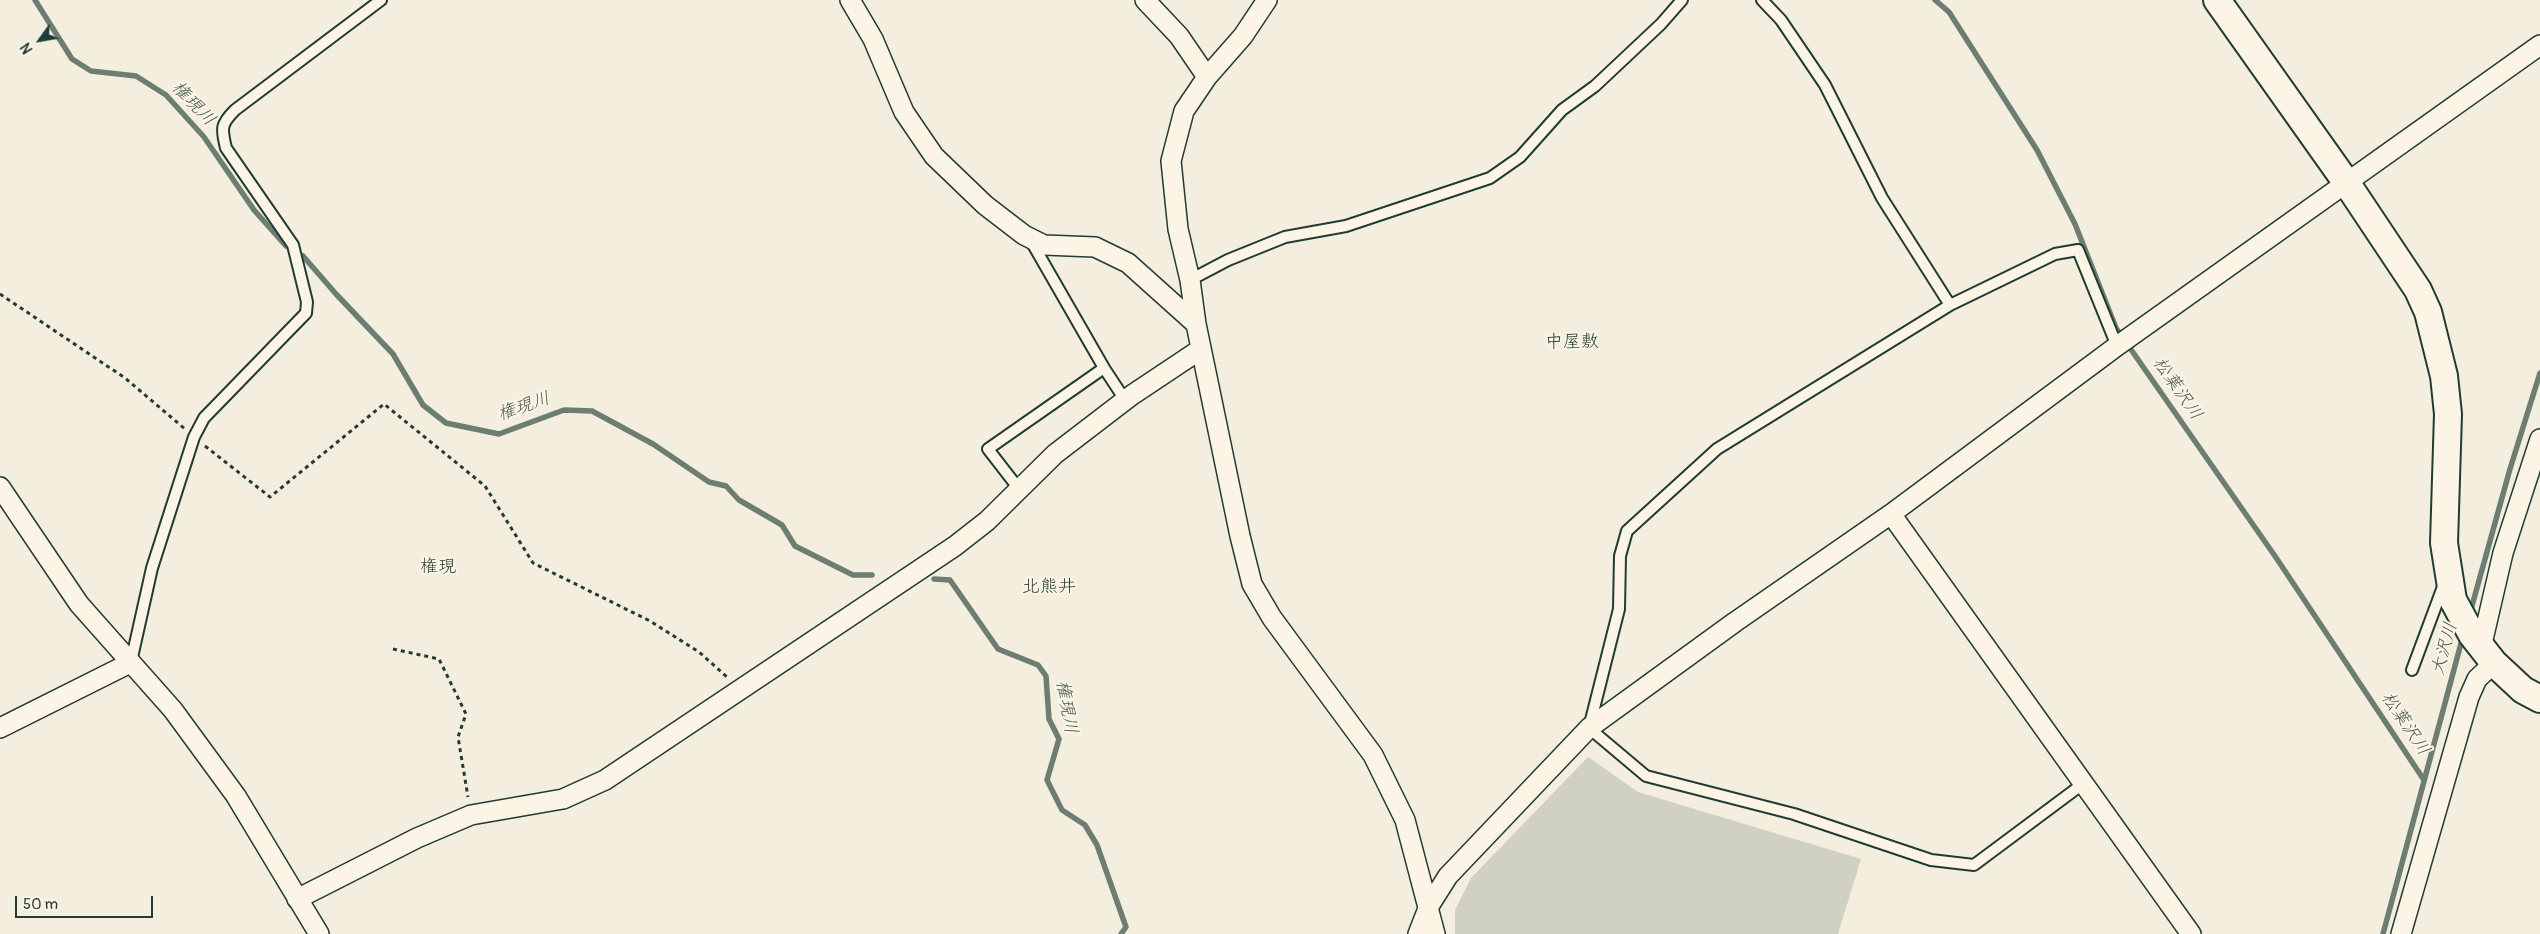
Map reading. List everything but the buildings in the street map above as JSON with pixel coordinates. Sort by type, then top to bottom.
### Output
[{"type":"street","points":[[850,0],[873,39],[904,112],[934,156],[985,205],[1030,238],[1044,245],[1096,247],[1128,263],[1196,324]]},
{"type":"street","points":[[1145,0],[1179,36],[1208,77]]},
{"type":"street","points":[[1267,0],[1243,36],[1208,77],[1184,111],[1171,162],[1178,229],[1190,280],[1201,349],[1240,536],[1252,584],[1272,618],[1373,754],[1405,820],[1435,934]]},
{"type":"street","points":[[2217,0],[2346,182],[2418,290],[2436,336],[2444,376],[2448,414],[2444,543],[2450,588],[2482,649],[2524,690],[2540,699]]},
{"type":"street","points":[[1418,934],[1429,906],[1448,876],[1589,728],[1735,622],[1891,514],[2117,346],[2540,45]]},
{"type":"street","points":[[297,900],[417,838],[471,815],[563,799],[606,780],[955,546],[987,521],[1055,454],[1126,400],[1201,349]]},
{"type":"street","points":[[2401,934],[2469,697],[2477,679],[2503,553],[2540,439]]},
{"type":"street","points":[[0,487],[79,604],[173,710],[236,796],[319,934]]},
{"type":"street","points":[[1891,514],[2191,934]]},
{"type":"street","points":[[0,728],[54,699],[130,663]]},
{"type":"lane","points":[[130,663],[152,568],[194,437],[204,418],[306,313],[307,302],[294,245],[226,148],[222,134],[224,122],[235,110],[381,0]]},
{"type":"lane","points":[[1190,280],[1228,260],[1285,237],[1346,226],[1490,178],[1520,157],[1562,110],[1595,86],[1661,24],[1682,0]]},
{"type":"lane","points":[[1762,0],[1781,20],[1825,85],[1882,198],[1950,305]]},
{"type":"lane","points":[[1030,238],[1104,368],[1126,400]]},
{"type":"lane","points":[[2084,783],[1974,865],[1931,860],[1794,814],[1646,776],[1589,728],[1619,609],[1620,556],[1627,531],[1717,449],[1950,305],[2054,254],[2078,250],[2117,346]]},
{"type":"lane","points":[[1019,488],[988,449],[1104,368]]},
{"type":"lane","points":[[2412,670],[2450,588]]},
{"type":"path","points":[[0,294],[125,378],[194,437],[270,497],[384,404],[485,486],[533,563],[650,621],[699,652],[741,690]]},
{"type":"path","points":[[393,649],[439,659],[466,714],[458,737],[471,815]]},
{"type":"shaded area","points":[[1588,757],[1638,792],[1861,859],[1838,934],[1455,934],[1455,910],[1471,878]]},
{"type":"waterway","name":"権現川","points":[[35,0],[72,59],[91,71],[136,76],[166,95],[204,137],[254,210],[286,246]]},
{"type":"waterway","name":"松葉沢川","points":[[1935,0],[1949,12],[2037,150],[2075,224],[2116,328],[2277,559],[2424,780]]},
{"type":"waterway","name":"権現川","points":[[303,256],[393,354],[423,405],[446,423],[499,434],[564,410],[592,411],[653,444],[709,482],[726,486],[739,500],[782,525],[795,546],[853,575],[872,575]]},
{"type":"waterway","name":"大沢川","points":[[2470,613],[2510,469],[2540,373]]},
{"type":"waterway","name":"権現川","points":[[934,579],[950,580],[998,649],[1038,665],[1046,676],[1049,719],[1059,739],[1047,780],[1062,810],[1085,825],[1097,845],[1126,927],[1121,934]]},
{"type":"waterway","name":"大沢川","points":[[2383,934],[2463,636]]},
{"type":"district","name":"中屋敷","points":[[1572,342]]},
{"type":"district","name":"権現","points":[[438,567]]},
{"type":"district","name":"北熊井","points":[[1049,587]]}]
